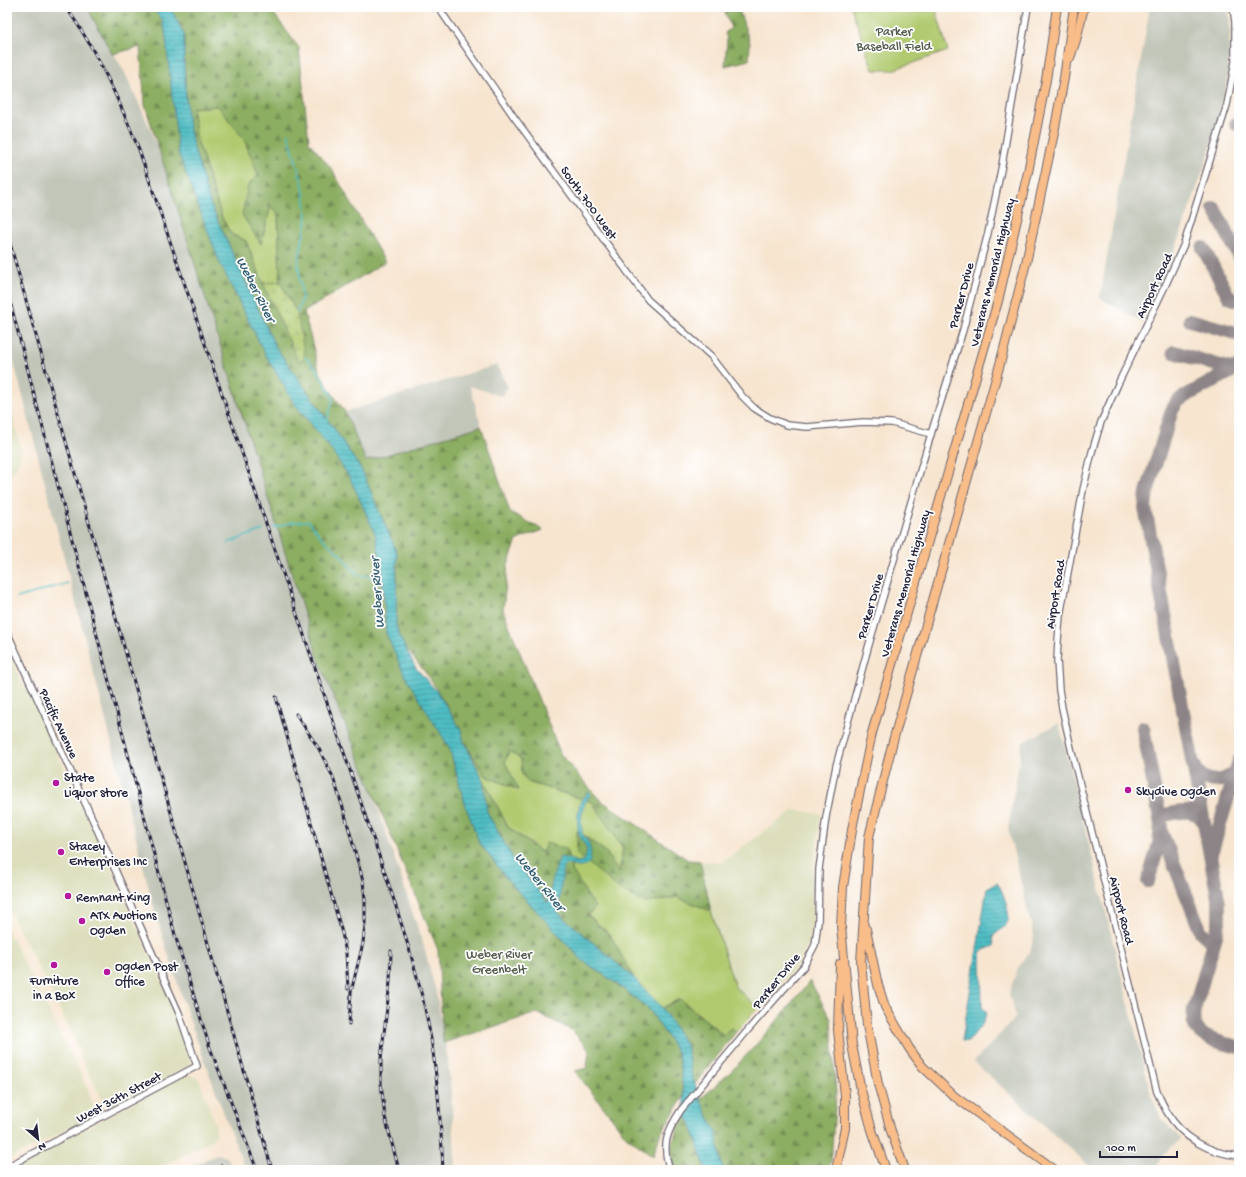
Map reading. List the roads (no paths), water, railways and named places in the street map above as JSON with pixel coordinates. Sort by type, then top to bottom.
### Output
[{"type":"highway","name":"Veterans Memorial Highway","points":[[886,1170],[872,1130],[861,1090],[852,1045],[841,926],[843,887],[853,824],[872,733],[998,302],[1031,157],[1046,80],[1057,7]]},
{"type":"highway","points":[[905,1170],[891,1131],[878,1084],[867,1025],[861,962],[869,837],[893,741],[1015,309],[1044,186],[1064,78],[1074,7]]},
{"type":"highway","points":[[1064,78],[1076,40],[1084,7]]},
{"type":"highway","points":[[864,918],[878,985],[885,1006],[909,1048],[922,1066],[954,1096],[1055,1170]]},
{"type":"highway","points":[[836,1170],[844,1128],[845,1096],[838,1030],[841,926]]},
{"type":"street","name":"South 700 West","points":[[438,7],[514,117],[648,300],[711,356],[742,396],[754,408],[770,418],[787,425],[807,427],[863,422],[892,423],[931,434]]},
{"type":"street","name":"Parker Drive","points":[[670,1170],[665,1149],[666,1138],[672,1124],[681,1110],[804,966],[815,945],[818,922],[819,869],[826,817],[836,766],[868,648],[963,330],[988,233],[1002,165],[1028,7]]},
{"type":"street","name":"Airport Road","points":[[1233,7],[1235,22],[1235,62],[1232,81],[1227,105],[1193,218],[1176,264],[1101,422],[1092,452],[1083,490],[1060,616],[1057,660],[1059,690],[1073,757],[1157,1092],[1169,1116],[1190,1138],[1224,1154],[1239,1156]]},
{"type":"street","name":"Pacific Avenue","points":[[7,632],[179,1013],[197,1066]]},
{"type":"street","name":"West 36th Street","points":[[7,1167],[197,1066]]},
{"type":"water","points":[[152,7],[170,7],[184,34],[187,115],[193,145],[211,206],[275,346],[362,471],[397,553],[396,626],[404,646],[416,668],[438,693],[461,730],[464,742],[483,779],[487,812],[512,857],[548,903],[553,877],[560,857],[579,862],[584,860],[586,855],[586,846],[579,834],[578,813],[583,799],[589,792],[591,794],[582,811],[581,820],[582,832],[588,842],[591,858],[584,867],[576,867],[567,864],[563,868],[559,904],[556,911],[634,978],[662,1008],[686,1045],[692,1077],[700,1099],[716,1132],[723,1170],[706,1170],[690,1122],[684,1115],[684,1096],[678,1053],[649,1009],[613,981],[582,960],[507,879],[479,842],[466,807],[449,747],[405,676],[386,633],[382,568],[375,533],[350,478],[330,448],[295,404],[265,354],[219,261],[178,152],[165,30],[162,20]]},
{"type":"water","points":[[997,883],[1005,900],[1009,917],[1003,928],[993,936],[994,946],[981,951],[982,1008],[987,1012],[983,1023],[968,1042],[962,1041],[987,888]]},
{"type":"waterway","points":[[288,133],[303,186],[307,218],[298,262],[302,298],[297,313]]},
{"type":"waterway","points":[[305,357],[315,367],[333,398],[327,421]]},
{"type":"waterway","name":"Weber River","points":[[274,528],[293,522],[309,521],[321,537],[339,553],[357,575],[383,578]]},
{"type":"waterway","points":[[228,543],[263,530]]},
{"type":"waterway","points":[[17,598],[68,583]]},
{"type":"railway","points":[[66,7],[88,41],[107,76],[139,150],[390,888],[408,944],[431,1039],[436,1071],[443,1170]]},
{"type":"railway","points":[[7,233],[272,1170]]},
{"type":"railway","points":[[7,290],[175,935],[209,1045],[257,1170]]},
{"type":"railway","points":[[276,697],[342,933],[346,953],[348,989]]},
{"type":"railway","points":[[296,714],[319,749],[333,777],[363,881],[365,924],[363,943],[351,992],[349,1024]]},
{"type":"railway","points":[[391,951],[390,982],[381,1059],[381,1083],[385,1117],[399,1170]]},
{"type":"railway","points":[[221,1166],[223,1170]]},
{"type":"place","name":"State Liquor store","points":[[56,783]]},
{"type":"place","name":"Skydive Ogden","points":[[1128,790]]},
{"type":"place","name":"Stacey Enterprises Inc","points":[[61,852]]},
{"type":"place","name":"Remnant King","points":[[68,896]]},
{"type":"place","name":"ATX Auctions Ogden","points":[[82,921]]},
{"type":"place","name":"Furniture in a Box","points":[[54,965]]},
{"type":"place","name":"Ogden Post Office","points":[[107,972]]},
{"type":"park label","name":"Parker Baseball Field","points":[[894,38]]},
{"type":"park label","name":"Weber River Greenbelt","points":[[499,960]]}]
